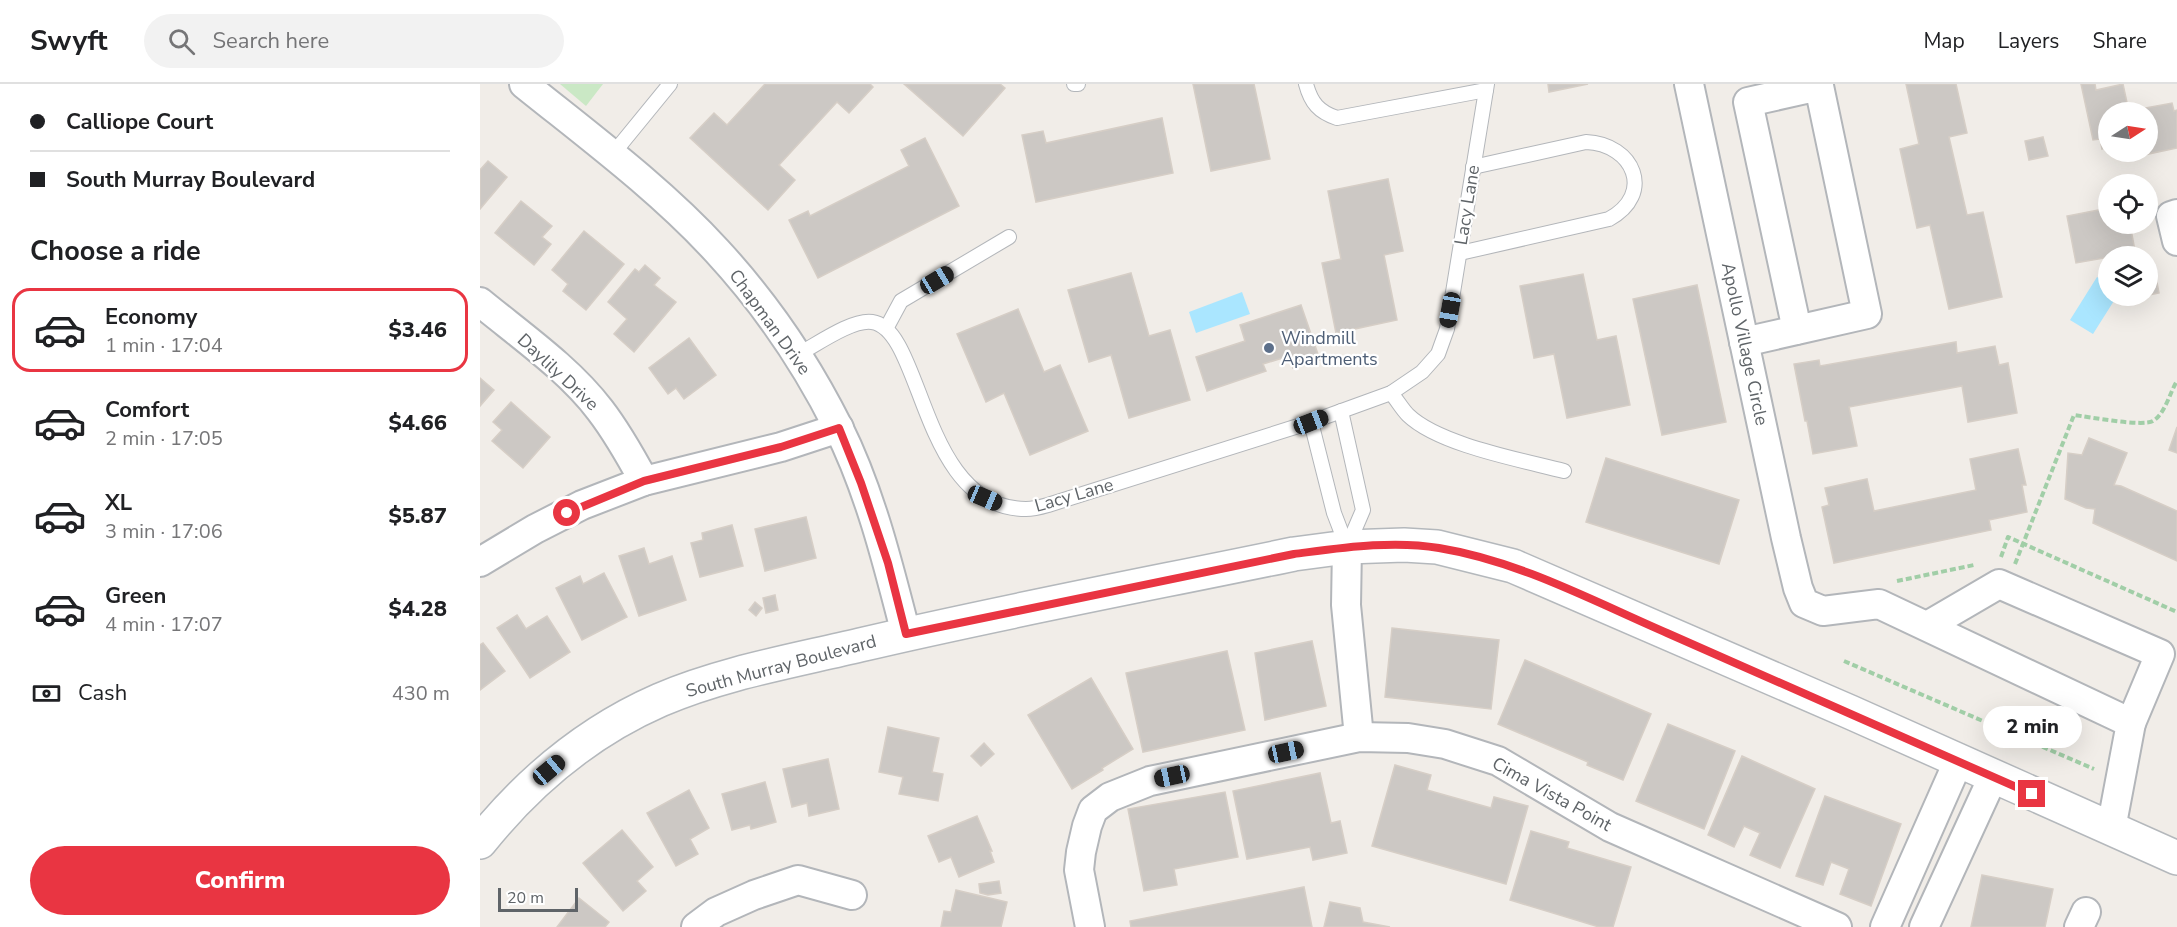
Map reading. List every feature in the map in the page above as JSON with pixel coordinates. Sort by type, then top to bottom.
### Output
[{"type":"main road","name":"South Murray Boulevard","points":[[480,842],[531,785],[567,755],[611,726],[659,700],[699,686],[761,668],[906,634],[1283,556],[1347,547],[1404,545],[1437,547],[1513,566],[1850,712],[2177,858]]},
{"type":"street","name":"Chapman Drive","points":[[524,84],[680,214],[751,290],[797,355],[839,428],[861,483],[888,563],[906,634]]},
{"type":"street","name":"Apollo Village Circle","points":[[1689,84],[1786,538],[1804,603],[1823,611],[1879,604],[1927,626]]},
{"type":"street","points":[[1744,342],[1797,330],[1867,314],[1819,86],[1748,102],[1797,330]]},
{"type":"street","points":[[2177,214],[2170,216],[2177,241]]},
{"type":"street","name":"Daylily Drive","points":[[480,303],[580,387],[600,410],[626,448],[644,481]]},
{"type":"street","points":[[480,562],[535,529],[582,505],[644,481],[781,447],[839,428]]},
{"type":"street","points":[[1347,547],[1346,605],[1359,737]]},
{"type":"street","points":[[1927,626],[1999,584],[2160,654],[2131,723],[2111,829]]},
{"type":"street","points":[[1927,626],[2131,723]]},
{"type":"street","name":"Cima Vista Point","points":[[1090,927],[1079,870],[1081,852],[1093,810],[1110,797],[1150,781],[1359,737],[1408,738],[1445,744],[1498,761],[1610,826],[1837,927]]},
{"type":"street","points":[[1885,927],[1958,762]]},
{"type":"street","points":[[1924,927],[1993,777]]},
{"type":"street","points":[[1915,861],[1946,876]]},
{"type":"street","points":[[696,927],[716,912],[754,895],[798,880],[852,895]]},
{"type":"lane","points":[[612,156],[670,84]]},
{"type":"lane","points":[[1306,84],[1323,114],[1337,118],[1487,87]]},
{"type":"lane","name":"Lacy Lane","points":[[887,327],[899,343],[932,426],[955,468],[968,484],[985,498],[1006,506],[1026,509],[1048,506],[1311,422],[1391,393],[1422,372],[1438,354],[1447,330],[1487,87]]},
{"type":"lane","points":[[1460,253],[1609,219],[1620,213],[1629,201],[1635,178],[1632,168],[1624,157],[1601,142],[1586,142],[1473,167]]},
{"type":"lane","points":[[797,355],[857,322],[872,322],[887,327],[901,301],[1009,237]]},
{"type":"lane","points":[[1391,393],[1408,415],[1430,431],[1480,450],[1564,471]]},
{"type":"lane","points":[[1341,411],[1363,510],[1347,547]]},
{"type":"lane","points":[[1311,422],[1334,513],[1347,547]]},
{"type":"path","points":[[2006,587],[2074,416],[2142,424],[2154,421],[2163,410],[2177,381]]},
{"type":"path","points":[[1844,661],[2120,781]]},
{"type":"green space","points":[[560,84],[603,84],[586,106]]},
{"type":"water","points":[[2098,278],[2098,306],[2111,306],[2093,334],[2070,320]]},
{"type":"water","points":[[1242,292],[1250,314],[1196,333],[1189,312]]},
{"type":"building","points":[[765,84],[870,84],[873,87],[849,113],[837,102],[779,165],[795,180],[768,210],[690,138],[714,113],[727,125]]},
{"type":"building","points":[[904,84],[1000,84],[1005,88],[963,136]]},
{"type":"building","points":[[1193,84],[1254,84],[1270,159],[1211,171]]},
{"type":"building","points":[[1548,84],[1588,84],[1549,92]]},
{"type":"building","points":[[1906,84],[1956,84],[1967,133],[1949,137],[1967,215],[1983,212],[2002,297],[1949,309],[1930,225],[1917,228],[1900,149],[1919,144]]},
{"type":"building","points":[[2081,84],[2095,84],[2096,90],[2123,84],[2127,102],[2098,102],[2098,139],[2093,140]]},
{"type":"building","points":[[2172,103],[2174,111],[2177,110],[2177,148],[2158,152],[2158,106]]},
{"type":"building","points":[[1162,118],[1173,173],[1036,202],[1022,135],[1043,131],[1046,143]]},
{"type":"building","points":[[2043,137],[2048,156],[2029,160],[2025,141]]},
{"type":"building","points":[[925,138],[959,206],[818,278],[789,220],[808,211],[810,216],[909,166],[901,150]]},
{"type":"building","points":[[488,161],[507,177],[480,209],[480,170]]},
{"type":"building","points":[[1388,179],[1403,251],[1384,255],[1397,320],[1336,333],[1322,263],[1341,259],[1328,191]]},
{"type":"building","points":[[521,201],[552,226],[542,237],[551,244],[534,265],[495,233]]},
{"type":"building","points":[[2098,210],[2098,234],[2132,234],[2134,246],[2098,246],[2098,259],[2076,263],[2067,216]]},
{"type":"building","points":[[584,231],[624,264],[586,310],[563,291],[568,284],[552,270]]},
{"type":"building","points":[[645,265],[660,278],[654,285],[676,302],[634,352],[614,334],[627,319],[608,302],[635,269],[639,272]]},
{"type":"building","points":[[1131,273],[1149,336],[1170,330],[1190,400],[1129,418],[1111,355],[1089,362],[1068,290]]},
{"type":"building","points":[[1583,274],[1597,340],[1616,336],[1630,405],[1567,418],[1554,354],[1534,358],[1520,286]]},
{"type":"building","points":[[1697,285],[1726,422],[1662,435],[1633,299]]},
{"type":"building","name":"Windmill Apartments","points":[[1301,305],[1320,360],[1293,368],[1289,356],[1263,364],[1266,371],[1207,391],[1196,357],[1245,341],[1240,325]]},
{"type":"building","points":[[1018,309],[1044,372],[1060,365],[1088,431],[1030,455],[1004,393],[986,402],[957,334]]},
{"type":"building","points":[[689,338],[716,375],[684,399],[676,388],[668,394],[649,368]]},
{"type":"building","points":[[1956,342],[1957,353],[1995,346],[1999,365],[2008,363],[2017,413],[1968,422],[1962,386],[1849,407],[1857,446],[1813,454],[1794,364],[1819,360],[1820,366]]},
{"type":"building","points":[[480,378],[494,390],[480,406]]},
{"type":"building","points":[[511,402],[550,437],[523,468],[492,441],[502,430],[493,422]]},
{"type":"building","points":[[2177,427],[2177,453],[2169,450]]},
{"type":"building","points":[[2089,438],[2127,453],[2114,485],[2177,511],[2177,561],[2093,523],[2095,509],[2086,508],[2065,499],[2068,453],[2082,455]]},
{"type":"building","points":[[2018,449],[2026,485],[2022,485],[2027,512],[1989,520],[1991,530],[1834,563],[1822,507],[1829,505],[1825,488],[1867,479],[1874,511],[1976,490],[1970,459]]},
{"type":"building","points":[[1606,458],[1739,500],[1719,564],[1586,522]]},
{"type":"building","points":[[806,517],[816,558],[765,571],[755,529]]},
{"type":"building","points":[[732,525],[743,566],[700,577],[691,543],[703,540],[702,533]]},
{"type":"building","points":[[644,548],[649,564],[672,556],[686,600],[639,616],[619,556]]},
{"type":"building","points":[[604,573],[627,617],[582,640],[556,588],[580,576],[583,584]]},
{"type":"building","points":[[775,595],[778,610],[766,613],[763,598]]},
{"type":"building","points":[[755,602],[762,608],[756,616],[749,610]]},
{"type":"building","points":[[517,615],[526,629],[547,616],[570,652],[530,678],[497,628]]},
{"type":"building","points":[[1392,628],[1499,640],[1491,709],[1385,697]]},
{"type":"building","points":[[1312,641],[1326,706],[1265,720],[1255,653]]},
{"type":"building","points":[[483,643],[505,671],[480,690],[480,645]]},
{"type":"building","points":[[1227,651],[1245,730],[1143,752],[1126,673]]},
{"type":"building","points":[[1525,660],[1651,714],[1623,780],[1587,765],[1588,762],[1498,724]]},
{"type":"building","points":[[1091,678],[1133,749],[1072,789],[1028,715]]},
{"type":"building","points":[[1668,724],[1735,751],[1704,829],[1636,801]]},
{"type":"building","points":[[888,727],[939,738],[932,772],[943,774],[938,801],[899,794],[903,777],[879,772]]},
{"type":"building","points":[[984,743],[994,754],[981,766],[971,756]]},
{"type":"building","points":[[1742,756],[1815,789],[1780,868],[1750,855],[1760,833],[1744,826],[1734,847],[1708,835]]},
{"type":"building","points":[[828,759],[839,809],[809,816],[807,803],[792,807],[783,769]]},
{"type":"building","points":[[1395,765],[1431,775],[1427,790],[1491,808],[1494,797],[1528,806],[1506,884],[1372,846]]},
{"type":"building","points":[[1320,773],[1331,823],[1340,821],[1347,853],[1313,860],[1310,847],[1247,859],[1233,791]]},
{"type":"building","points":[[765,782],[776,822],[751,829],[750,825],[732,830],[722,794]]},
{"type":"building","points":[[689,790],[709,828],[690,839],[698,854],[676,866],[647,813]]},
{"type":"building","points":[[1225,792],[1238,857],[1174,869],[1177,885],[1144,891],[1128,809]]},
{"type":"building","points":[[1825,796],[1901,824],[1871,906],[1840,894],[1849,869],[1831,862],[1823,885],[1796,876]]},
{"type":"building","points":[[977,816],[992,851],[990,851],[994,862],[959,877],[951,857],[939,862],[928,836]]},
{"type":"building","points":[[622,830],[653,867],[637,881],[646,891],[623,911],[583,863]]},
{"type":"building","points":[[1531,831],[1569,842],[1567,848],[1631,867],[1613,927],[1599,927],[1510,900]]},
{"type":"building","points":[[1982,875],[2053,889],[2045,927],[1971,927]]},
{"type":"building","points":[[999,881],[1001,893],[988,895],[980,893],[979,884]]},
{"type":"building","points":[[1304,887],[1312,927],[1131,927],[1130,921]]},
{"type":"building","points":[[956,890],[1007,902],[1001,927],[941,927],[944,911],[951,912]]},
{"type":"building","points":[[579,898],[609,922],[605,927],[557,927]]},
{"type":"building","points":[[1330,902],[1360,908],[1363,922],[1390,927],[1324,927]]},
{"type":"place","name":"Windmill Apartments","points":[[1269,348]]},
{"type":"route","points":[[567,513],[644,481],[781,447],[839,428],[861,483],[888,563],[906,634],[1294,554],[1347,547],[1404,545],[1437,547],[1513,566],[1850,712],[2032,794]]}]
